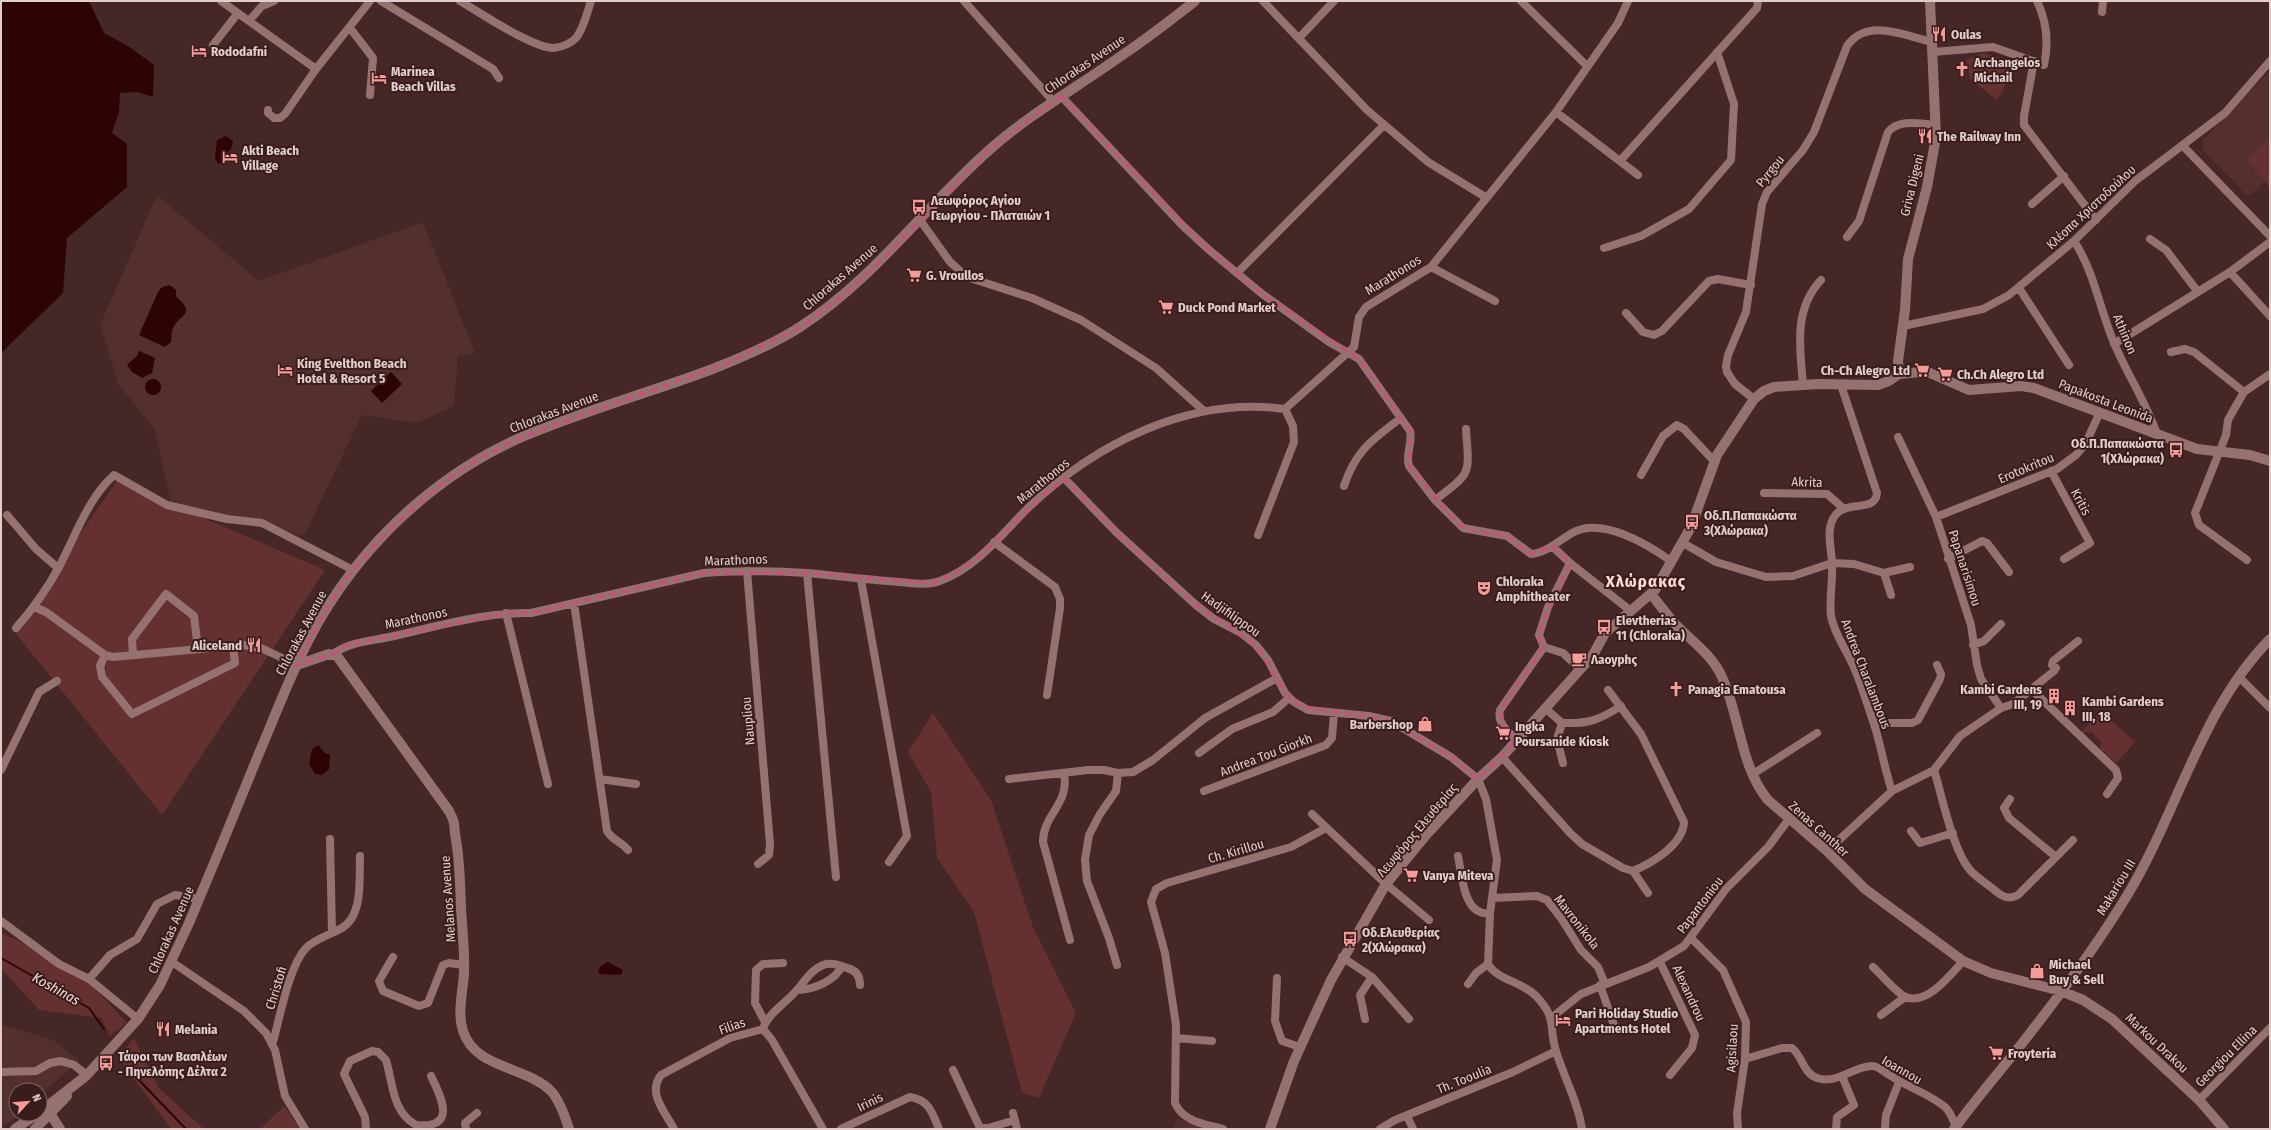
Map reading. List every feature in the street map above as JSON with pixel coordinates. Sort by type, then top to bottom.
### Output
[{"type":"main road","name":"Chlorakas Avenue","points":[[76,1085],[138,1019],[160,985],[172,962],[199,899],[296,665],[328,606],[353,570],[372,548],[416,505],[448,479],[482,456],[541,429],[668,386],[771,344],[801,327],[843,296],[886,256],[989,150],[1057,98],[1151,35],[1195,1]]},
{"type":"main road","name":"Griva Digeni","points":[[1899,374],[1898,352],[1903,326],[1908,259],[1932,160],[1936,126],[1930,1]]},
{"type":"main road","name":"Papakosta Leonida","points":[[1651,594],[1682,543],[1696,516],[1714,461],[1754,399],[1768,388],[1803,385],[1878,385],[1889,381],[1899,374],[1930,373],[1969,390],[2021,386],[2034,388],[2197,449],[2250,455],[2270,460]]},
{"type":"main road","name":"Λεωφόρος Ελευθερίας","points":[[1270,1129],[1300,1046],[1342,957],[1386,884],[1426,835],[1478,779],[1502,757],[1596,651],[1605,633],[1651,594]]},
{"type":"main road","name":"Zenas Canther","points":[[1651,594],[1676,624],[1717,666],[1727,689],[1753,774],[1762,792],[1789,819],[1827,851],[1865,889],[1963,960],[1990,973],[2061,991]]},
{"type":"main road","name":"Makariou III","points":[[1955,1128],[2061,991],[2114,917],[2161,831],[2217,712],[2256,653],[2270,639]]},
{"type":"main road","name":"Marathonos","points":[[296,665],[333,654]]},
{"type":"main road","name":"Melanos Avenue","points":[[333,654],[340,659],[390,727],[440,797],[456,824],[455,838],[462,876],[464,965],[461,1025],[467,1039],[471,1045],[491,1061],[532,1078],[551,1091],[560,1106],[569,1129]]},
{"type":"main road","name":"Markou Drakou","points":[[2061,991],[2083,1000],[2112,1019],[2199,1100],[2224,1129]]},
{"type":"main road","points":[[48,1106],[76,1085]]},
{"type":"main road","points":[[34,1129],[51,1115],[76,1085]]},
{"type":"main road","points":[[51,1115],[60,1129]]},
{"type":"main road","points":[[15,1129],[25,1122]]},
{"type":"street","points":[[221,1],[316,69]]},
{"type":"street","points":[[249,21],[262,6],[274,1]]},
{"type":"street","points":[[268,110],[268,113],[274,118],[283,116],[316,69],[370,1]]},
{"type":"street","points":[[380,1],[492,69],[499,78]]},
{"type":"street","points":[[460,1],[529,40],[554,48],[563,46],[575,39],[580,32],[591,1]]},
{"type":"street","points":[[964,1],[1182,225],[1261,294],[1359,359],[1401,418],[1412,437],[1407,458],[1408,466],[1435,500],[1457,524],[1468,530],[1507,536],[1531,554],[1552,546],[1580,529],[1594,528],[1640,540],[1671,561]]},
{"type":"street","points":[[1264,1],[1367,110],[1428,162],[1487,198]]},
{"type":"street","points":[[1299,38],[1334,1]]},
{"type":"street","points":[[1521,1],[1587,66]]},
{"type":"street","name":"Marathonos","points":[[333,654],[347,645],[506,613],[531,613],[704,573],[748,571],[806,573],[861,580],[933,583],[947,578],[966,566],[994,542],[1038,499],[1098,453],[1124,438],[1204,411],[1285,409],[1355,345],[1357,323],[1362,311],[1371,303],[1431,266],[1556,112],[1618,23],[1628,1]]},
{"type":"street","points":[[1620,161],[1757,8],[1758,1]]},
{"type":"street","name":"Pyrgou","points":[[1754,399],[1735,384],[1727,372],[1726,366],[1728,355],[1743,321],[1751,286],[1763,200],[1810,141],[1848,46],[1858,34],[1873,29],[1933,47],[1993,47],[2044,65],[2048,41],[2043,17],[2037,1]]},
{"type":"street","points":[[2102,12],[2103,1]]},
{"type":"street","points":[[213,45],[238,13]]},
{"type":"street","points":[[350,28],[373,58],[370,95]]},
{"type":"street","points":[[1604,248],[1642,236],[1689,209],[1731,160],[1734,104],[1717,52]]},
{"type":"street","points":[[2034,61],[2024,116],[2024,125],[2096,220]]},
{"type":"street","name":"Κλέοπα Χριστοδούλου","points":[[1903,326],[1983,309],[2000,302],[2019,288],[2074,241],[2135,181],[2226,113],[2270,61]]},
{"type":"street","points":[[1556,112],[1638,175]]},
{"type":"street","points":[[1846,237],[1859,221],[1888,132],[1892,127],[1902,123],[1936,126]]},
{"type":"street","points":[[1237,273],[1384,125]]},
{"type":"street","points":[[2183,146],[2270,236]]},
{"type":"street","points":[[2032,204],[2064,176]]},
{"type":"street","points":[[920,220],[950,262],[967,276],[1032,298],[1082,320],[1145,359],[1204,411]]},
{"type":"street","points":[[2150,239],[2166,250],[2198,292]]},
{"type":"street","name":"Athinon","points":[[2074,241],[2084,258],[2114,344],[2150,413],[2157,434]]},
{"type":"street","points":[[2114,344],[2230,272],[2270,242]]},
{"type":"street","points":[[1431,266],[1495,301]]},
{"type":"street","points":[[2230,272],[2270,316]]},
{"type":"street","points":[[1626,313],[1643,332],[1654,335],[1662,331],[1709,281],[1718,278],[1751,286]]},
{"type":"street","points":[[1803,385],[1799,331],[1807,297],[1820,280]]},
{"type":"street","points":[[2019,288],[2069,365]]},
{"type":"street","points":[[2171,352],[2184,349],[2194,352],[2244,392]]},
{"type":"street","points":[[2247,560],[2199,525],[2195,517],[2226,435],[2228,420],[2244,392],[2270,374]]},
{"type":"street","points":[[1841,385],[1877,493],[1877,499],[1873,503],[1843,508]]},
{"type":"street","points":[[1258,535],[1294,442],[1293,426],[1285,409]]},
{"type":"street","name":"Erotokritou","points":[[1936,517],[2051,472],[2076,455],[2090,436],[2100,412]]},
{"type":"street","points":[[1344,486],[1351,465],[1358,454],[1378,435],[1401,418]]},
{"type":"street","points":[[1641,475],[1663,436],[1677,425],[1684,429],[1714,461]]},
{"type":"street","points":[[1435,500],[1461,480],[1467,472],[1466,428]]},
{"type":"street","name":"Papanarisimou","points":[[1898,437],[1936,517],[1948,559],[1971,625],[1973,644],[1981,679],[2001,708]]},
{"type":"street","name":"Kritis","points":[[2051,472],[2090,544],[2064,558]]},
{"type":"street","points":[[16,628],[34,607],[58,568],[93,502],[106,483],[114,475],[167,505],[227,519],[262,523],[353,570]]},
{"type":"street","name":"Hadjifilippou","points":[[1065,479],[1116,532],[1196,606],[1214,619],[1241,633],[1256,646],[1268,660],[1289,698],[1308,710],[1369,716],[1398,724],[1452,757],[1478,779]]},
{"type":"street","name":"Akrita","points":[[1764,493],[1827,494],[1843,508]]},
{"type":"street","name":"Andrea Charalambous","points":[[1843,508],[1836,512],[1830,528],[1832,563],[1831,616],[1837,635],[1852,662],[1874,723],[1892,791]]},
{"type":"street","points":[[7,515],[36,549],[58,568]]},
{"type":"street","points":[[1948,559],[1982,541],[1987,543],[2009,572]]},
{"type":"street","points":[[994,542],[1051,583],[1059,593],[1060,608],[1047,695]]},
{"type":"street","points":[[1682,543],[1716,562],[1766,577],[1793,576],[1832,563],[1854,564],[1884,573],[1910,567]]},
{"type":"street","points":[[1552,546],[1570,563],[1631,611]]},
{"type":"street","points":[[1570,563],[1548,607],[1540,629],[1539,639],[1544,647],[1563,653],[1580,669]]},
{"type":"street","name":"Naupliou","points":[[748,571],[770,844],[769,856],[758,864]]},
{"type":"street","points":[[806,573],[836,877]]},
{"type":"street","points":[[1884,573],[1891,595]]},
{"type":"street","points":[[861,580],[907,836],[889,862]]},
{"type":"street","points":[[133,655],[132,640],[166,594],[194,616],[198,649]]},
{"type":"street","points":[[574,603],[607,831],[611,837],[622,843],[628,850]]},
{"type":"street","points":[[34,607],[46,612],[105,655],[113,657],[243,645],[261,648],[296,665]]},
{"type":"street","points":[[506,613],[548,784]]},
{"type":"street","points":[[1973,644],[1984,640],[2001,624]]},
{"type":"street","points":[[1827,851],[1892,791],[1934,770],[1960,736],[2001,708],[2013,704],[2054,672],[2056,668],[2052,664],[2053,661],[2078,641]]},
{"type":"street","points":[[105,655],[100,666],[102,676],[132,714],[235,663],[233,646]]},
{"type":"street","points":[[1517,740],[1502,724],[1500,720],[1500,710],[1544,647]]},
{"type":"street","points":[[1874,723],[1912,722],[1918,720],[1942,674],[1937,665]]},
{"type":"street","points":[[2239,677],[2270,708]]},
{"type":"street","points":[[1009,779],[1097,770],[1118,773],[1132,772],[1146,766],[1205,718],[1238,698],[1277,678]]},
{"type":"street","points":[[1,770],[39,692],[57,681]]},
{"type":"street","points":[[1608,690],[1640,734],[1684,822],[1682,832],[1668,850],[1656,859],[1633,871]]},
{"type":"street","points":[[2032,690],[2116,770],[2118,778],[2107,794]]},
{"type":"street","points":[[1199,753],[1232,729],[1273,712],[1289,698]]},
{"type":"street","points":[[1545,708],[1562,723],[1581,724],[1597,720],[1621,706]]},
{"type":"street","name":"Andrea Tou Giorkh","points":[[1204,791],[1326,745],[1332,738],[1334,713]]},
{"type":"street","points":[[1562,723],[1557,739],[1563,763]]},
{"type":"street","points":[[1753,774],[1817,733]]},
{"type":"street","points":[[1502,757],[1577,840],[1623,868],[1633,871],[1648,893]]},
{"type":"street","points":[[1934,770],[1953,833],[1963,858],[1970,870],[2002,896],[2007,898],[2014,897],[2024,891],[2073,840]]},
{"type":"street","points":[[1117,965],[1109,938],[1088,881],[1085,860],[1089,835],[1100,814],[1116,791],[1118,773]]},
{"type":"street","points":[[1064,774],[1065,791],[1046,826],[1043,842],[1070,940]]},
{"type":"street","points":[[600,779],[636,784]]},
{"type":"street","points":[[1478,779],[1486,799],[1496,850],[1496,874],[1490,913],[1488,964],[1495,972],[1530,990],[1546,1008],[1551,1018],[1556,1051],[1575,1100],[1582,1129]]},
{"type":"street","points":[[2010,799],[2004,808],[2009,818],[2056,857]]},
{"type":"street","points":[[1312,814],[1386,884],[1429,920]]},
{"type":"street","name":"Papantoniou","points":[[1551,1018],[1581,994],[1627,977],[1660,962],[1679,950],[1691,938],[1726,889],[1768,847],[1789,819]]},
{"type":"street","name":"Ch. Kirillou","points":[[1176,1038],[1167,966],[1152,911],[1152,893],[1167,883],[1291,847],[1326,828]]},
{"type":"street","points":[[1911,832],[1914,838],[1920,843],[1953,833]]},
{"type":"street","points":[[330,839],[332,933]]},
{"type":"street","name":"Christofi","points":[[273,1042],[294,968],[306,948],[342,928],[351,920],[357,905],[360,856]]},
{"type":"street","points":[[1458,856],[1466,896],[1474,910],[1482,914],[1490,913]]},
{"type":"street","points":[[89,979],[100,969],[110,955],[137,939],[157,904],[174,895],[199,899]]},
{"type":"street","name":"Mavronikola","points":[[1492,898],[1537,896],[1547,900],[1581,950],[1598,967],[1615,1028]]},
{"type":"street","points":[[1,921],[59,964],[89,979],[138,1019]]},
{"type":"street","name":"Agisilaou","points":[[1691,938],[1721,967],[1738,1000],[1746,1022],[1745,1059],[1738,1113],[1738,1129]]},
{"type":"street","points":[[393,957],[379,981],[380,986],[383,990],[419,1006],[428,1003],[443,965],[449,963],[464,965]]},
{"type":"street","points":[[1342,957],[1372,977],[1409,1019]]},
{"type":"street","points":[[1881,1015],[1905,997],[1921,997],[1942,984],[1963,960]]},
{"type":"street","points":[[172,962],[244,1011],[273,1042],[285,1096],[305,1129]]},
{"type":"street","name":"Alexandrou","points":[[1660,962],[1695,1035],[1692,1048],[1670,1075]]},
{"type":"street","points":[[783,963],[763,964],[756,970],[755,1003],[764,1025],[798,990],[808,976],[819,967],[831,964],[842,966],[856,972],[860,985]]},
{"type":"street","points":[[1468,984],[1476,973],[1488,964]]},
{"type":"street","points":[[798,990],[814,988],[837,974],[842,966]]},
{"type":"street","points":[[1873,967],[1905,997]]},
{"type":"street","points":[[1365,1019],[1360,995],[1372,977]]},
{"type":"street","points":[[1277,978],[1275,1021],[1282,1041],[1300,1046]]},
{"type":"street","name":"Filias","points":[[674,1129],[654,1092],[656,1082],[660,1075],[730,1038],[764,1025],[823,1129]]},
{"type":"street","name":"Georgiou Ellina","points":[[2199,1100],[2270,1028]]},
{"type":"street","points":[[1212,1041],[1176,1038],[1174,1097],[1178,1110],[1186,1118],[1224,1129]]},
{"type":"street","name":"Ioannou","points":[[1745,1059],[1787,1047],[1795,1051],[1806,1071],[1823,1080],[1874,1066],[1899,1082],[1941,1104],[1951,1115],[1955,1128]]},
{"type":"street","name":"Th. Tooulia","points":[[1380,1129],[1407,1116],[1513,1072],[1556,1051]]},
{"type":"street","points":[[366,1129],[365,1117],[344,1074],[350,1061],[372,1052],[383,1056],[386,1060],[394,1095],[400,1108],[405,1117],[416,1125],[433,1123],[439,1120],[444,1111],[444,1104],[431,1076]]},
{"type":"street","points":[[1,1072],[36,1071],[50,1063],[61,1061],[74,1065],[87,1075]]},
{"type":"street","points":[[953,1070],[980,1128],[988,1128],[1014,1116],[1017,1129]]},
{"type":"street","points":[[1836,1129],[1837,1117],[1854,1105],[1842,1076]]},
{"type":"street","points":[[1885,1128],[1886,1116],[1899,1082]]},
{"type":"street","name":"Irinis","points":[[841,1129],[910,1097],[920,1098],[929,1107],[939,1129]]},
{"type":"street","points":[[466,1129],[465,1123],[477,1113]]},
{"type":"street","points":[[1407,1116],[1413,1129]]},
{"type":"highlighted area","points":[[1061,96],[1208,249],[1261,293],[1359,359],[1410,431],[1409,466],[1457,523],[1468,530],[1507,536],[1531,554],[1552,546],[1570,563],[1540,629],[1539,639],[1544,647],[1500,710],[1502,724],[1517,740],[1478,779],[1451,757],[1391,721],[1300,706],[1285,693],[1256,645],[1196,605],[1116,532],[1065,479],[1043,495],[977,559],[954,574],[933,583],[807,573],[704,573],[531,613],[506,613],[347,645],[333,654],[297,665],[328,606],[353,570],[391,528],[448,479],[482,457],[522,437],[725,364],[801,327],[843,296],[886,256],[989,150]]},
{"type":"shaded area","points":[[1,1],[89,1],[104,33],[128,46],[154,65],[153,97],[137,92],[120,93],[119,112],[112,133],[127,144],[127,187],[67,238],[63,293],[1,353]]},
{"type":"shaded area","points":[[1983,53],[2011,61],[2007,82],[1997,100],[1970,79],[1966,60]]},
{"type":"shaded area","points":[[2267,73],[2270,73],[2270,188],[2265,182],[2251,194],[2246,195],[2202,149],[2202,141]]},
{"type":"shaded area","points":[[226,136],[233,141],[231,149],[223,155],[223,162],[218,164],[215,158],[217,140]]},
{"type":"shaded area","points":[[2270,138],[2270,187],[2245,159]]},
{"type":"shaded area","name":"King Evelthon Beach Hotel & Resort 5","points":[[157,195],[259,281],[423,222],[475,353],[458,356],[454,406],[417,423],[362,415],[304,536],[171,504],[155,430],[119,385],[100,325]]},
{"type":"shaded area","points":[[170,285],[176,290],[176,297],[186,307],[186,311],[175,324],[172,330],[171,342],[165,347],[139,335],[158,292],[162,287]]},
{"type":"shaded area","points":[[139,351],[155,358],[152,373],[142,378],[132,372],[127,365],[137,356]]},
{"type":"shaded area","points":[[391,372],[402,384],[382,403],[371,391]]},
{"type":"shaded area","points":[[153,379],[159,381],[161,387],[159,393],[153,395],[147,393],[145,387],[147,381]]},
{"type":"shaded area","points":[[117,481],[325,570],[162,815],[13,630]]},
{"type":"shaded area","points":[[2101,711],[2135,742],[2116,763],[2100,748],[2101,742],[2091,732],[2082,733],[2082,731]]},
{"type":"shaded area","points":[[933,713],[991,800],[1033,927],[1076,1013],[1039,1098],[1022,1093],[974,912],[937,858],[931,792],[908,752]]},
{"type":"shaded area","points":[[318,745],[326,754],[330,754],[329,769],[322,775],[315,774],[309,764],[312,749]]},
{"type":"shaded area","points":[[1,933],[75,967],[127,1023],[110,1036],[101,1018],[39,1010],[1,968]]},
{"type":"shaded area","points":[[608,962],[623,970],[621,975],[600,974],[598,971],[601,966]]},
{"type":"shaded area","points":[[1,1024],[53,1040],[79,1061],[48,1088],[48,1082],[8,1082],[8,1122],[9,1122],[1,1127]]},
{"type":"shaded area","points":[[134,1038],[159,1088],[204,1129],[172,1129],[168,1125],[118,1057]]},
{"type":"shaded area","points":[[284,1106],[300,1129],[260,1129]]},
{"type":"shaded area","points":[[1177,1119],[1210,1129],[1173,1129]]},
{"type":"waterway","name":"Koshinas","points":[[1,958],[89,1008],[104,1029]]},
{"type":"waterway","name":"Koshinas","points":[[135,1076],[186,1129]]},
{"type":"place","name":"Oulas","points":[[1939,34]]},
{"type":"place","name":"Rododafni","points":[[199,51]]},
{"type":"place","name":"Archangelos Michail","points":[[1962,69]]},
{"type":"place","name":"Marinea Beach Villas","points":[[379,78]]},
{"type":"place","name":"The Railway Inn","points":[[1925,136]]},
{"type":"place","name":"Akti Beach Village","points":[[230,157]]},
{"type":"place","name":"Λεωφόρος Αγίου Γεωργίου - Πλαταιών 1","points":[[919,207]]},
{"type":"place","name":"G. Vroullos","points":[[914,275]]},
{"type":"place","name":"Duck Pond Market","points":[[1166,307]]},
{"type":"place","name":"King Evelthon Beach Hotel & Resort 5","points":[[285,370]]},
{"type":"place","name":"Ch-Ch Alegro Ltd","points":[[1922,370]]},
{"type":"place","name":"Ch.Ch Alegro Ltd","points":[[1945,374]]},
{"type":"place","name":"Οδ.Π.Παπακώστα 1(Χλώρακα)","points":[[2176,450]]},
{"type":"place","name":"Οδ.Π.Παπακώστα 3(Χλώρακα)","points":[[1692,522]]},
{"type":"place","name":"Chloraka Amphitheater","points":[[1484,588]]},
{"type":"place","name":"Elevtherias 11 (Chloraka)","points":[[1604,627]]},
{"type":"place","name":"Aliceland","points":[[254,645]]},
{"type":"place","name":"Λaoyphς","points":[[1579,659]]},
{"type":"place","name":"Panagia Ematousa","points":[[1676,689]]},
{"type":"place","name":"Kambi Gardens III, 19","points":[[2054,696]]},
{"type":"place","name":"Kambi Gardens III, 18","points":[[2070,708]]},
{"type":"place","name":"Barbershop","points":[[1425,724]]},
{"type":"place","name":"Ingka Poursanide Kiosk","points":[[1503,733]]},
{"type":"place","name":"Vanya Miteva","points":[[1411,875]]},
{"type":"place","name":"Οδ.Ελευθερίας 2(Χλώρακα)","points":[[1350,939]]},
{"type":"place","name":"Michael Buy & Sell","points":[[2037,971]]},
{"type":"place","name":"Pari Holiday Studio Apartments Hotel","points":[[1563,1020]]},
{"type":"place","name":"Melania","points":[[163,1029]]},
{"type":"place","name":"Froyteria","points":[[1996,1053]]},
{"type":"place","name":"Τάφοι των Βασιλέων - Πηνελόπης Δέλτα 2","points":[[106,1063]]},
{"type":"district","name":"Χλώρακας","points":[[1646,581]]}]
